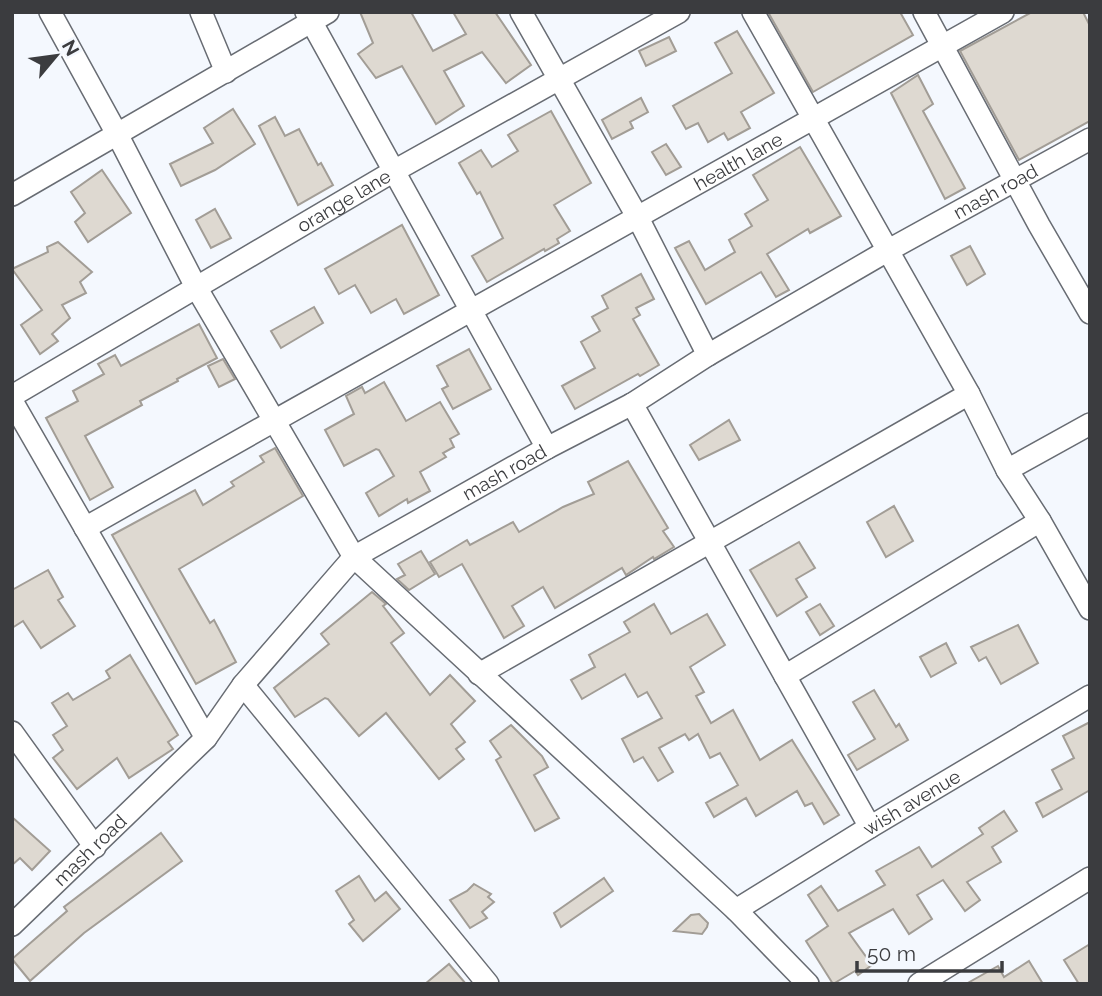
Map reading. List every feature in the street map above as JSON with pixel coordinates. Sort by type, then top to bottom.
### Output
[{"type":"street","points":[[50,12],[196,287],[355,557],[736,910],[808,984]]},
{"type":"street","points":[[201,12],[226,72]]},
{"type":"street","points":[[521,12],[638,218],[708,355]]},
{"type":"street","name":"orange lane","points":[[12,396],[394,170],[679,12]]},
{"type":"street","points":[[753,12],[969,394],[1007,470],[1040,520],[1090,609]]},
{"type":"street","points":[[924,12],[1015,180],[1083,284],[1090,313]]},
{"type":"street","name":"health lane","points":[[85,528],[1003,12]]},
{"type":"street","points":[[12,195],[226,72],[316,15],[394,170],[547,448]]},
{"type":"street","name":"mash road","points":[[12,925],[206,738],[243,685],[355,557],[547,448],[632,404],[708,355],[887,251],[1090,139]]},
{"type":"street","points":[[479,674],[969,394]]},
{"type":"street","points":[[12,401],[206,738]]},
{"type":"street","points":[[632,404],[870,827]]},
{"type":"street","points":[[1007,470],[1090,424]]},
{"type":"street","points":[[785,676],[1040,520]]},
{"type":"street","points":[[243,685],[488,984]]},
{"type":"street","name":"wish avenue","points":[[736,910],[1090,696]]},
{"type":"street","points":[[12,732],[95,847]]},
{"type":"street","points":[[919,984],[1090,878]]},
{"type":"building","points":[[360,12],[411,12],[433,51],[466,34],[453,12],[495,12],[531,65],[506,83],[482,52],[444,71],[464,106],[436,124],[402,66],[376,78],[358,54],[373,43]]},
{"type":"building","points":[[768,12],[900,12],[913,35],[813,92]]},
{"type":"building","points":[[1032,12],[1083,12],[1090,26],[1090,121],[1019,160],[960,51]]},
{"type":"building","points":[[737,31],[774,93],[741,112],[750,128],[728,140],[724,133],[708,142],[698,123],[686,129],[673,106],[732,73],[715,43]]},
{"type":"building","points":[[669,37],[676,51],[646,66],[639,51]]},
{"type":"building","points":[[918,75],[933,104],[923,111],[965,188],[945,199],[891,93]]},
{"type":"building","points":[[641,98],[648,112],[630,122],[633,128],[612,139],[602,120]]},
{"type":"building","points":[[233,109],[255,144],[215,170],[181,186],[170,164],[213,143],[204,128]]},
{"type":"building","points":[[551,111],[591,183],[554,205],[570,231],[557,239],[559,243],[487,282],[472,256],[503,238],[480,192],[477,194],[459,163],[481,150],[492,167],[518,151],[508,135]]},
{"type":"building","points":[[275,117],[285,136],[299,129],[318,165],[321,163],[333,185],[298,205],[259,126]]},
{"type":"building","points":[[666,144],[681,167],[666,175],[652,152]]},
{"type":"building","points":[[800,147],[841,216],[810,233],[808,229],[767,254],[789,290],[776,297],[761,272],[706,304],[675,248],[689,241],[705,270],[735,252],[729,240],[752,226],[745,214],[768,200],[753,175]]},
{"type":"building","points":[[102,170],[131,213],[88,242],[75,222],[85,213],[71,192]]},
{"type":"building","points":[[215,209],[231,238],[211,248],[196,220]]},
{"type":"building","points":[[402,225],[439,295],[404,314],[396,299],[371,313],[355,285],[339,294],[325,269]]},
{"type":"building","points":[[58,242],[92,272],[80,282],[86,293],[62,305],[70,318],[52,334],[58,341],[40,354],[21,325],[42,310],[12,269],[48,252],[47,247]]},
{"type":"building","points":[[970,246],[985,274],[967,285],[951,256]]},
{"type":"building","points":[[641,274],[654,299],[636,308],[640,315],[633,319],[659,365],[575,409],[562,386],[595,368],[581,342],[600,331],[592,317],[608,308],[602,296]]},
{"type":"building","points":[[314,307],[323,323],[281,348],[271,331]]},
{"type":"building","points":[[199,324],[217,358],[140,401],[142,405],[85,436],[113,487],[90,500],[46,418],[78,401],[73,391],[104,374],[98,364],[115,355],[121,366]]},
{"type":"building","points":[[469,349],[491,389],[453,409],[442,389],[448,386],[437,366]]},
{"type":"building","points":[[223,359],[235,379],[219,387],[208,366]]},
{"type":"building","points":[[384,382],[406,421],[440,402],[459,434],[450,439],[454,447],[443,453],[446,457],[420,472],[430,491],[408,503],[407,499],[379,516],[366,493],[394,476],[379,450],[376,449],[344,466],[325,430],[354,414],[346,396],[362,387],[365,393]]},
{"type":"building","points":[[729,420],[740,440],[699,460],[690,445]]},
{"type":"building","points":[[275,448],[303,496],[179,569],[210,623],[214,620],[236,662],[196,684],[112,535],[195,490],[203,505],[234,486],[231,482],[264,462],[260,456]]},
{"type":"building","points":[[628,461],[668,528],[663,531],[674,547],[626,575],[622,568],[555,608],[543,587],[512,606],[524,626],[504,638],[462,564],[439,577],[430,562],[467,540],[470,545],[513,522],[519,532],[563,507],[594,494],[588,482]]},
{"type":"building","points":[[894,506],[913,541],[886,557],[867,522]]},
{"type":"building","points":[[799,542],[815,568],[796,579],[807,597],[777,616],[750,570]]},
{"type":"building","points":[[421,551],[435,574],[409,590],[397,579],[405,575],[398,564]]},
{"type":"building","points":[[48,570],[63,597],[58,600],[75,626],[41,648],[23,621],[12,628],[12,590]]},
{"type":"building","points":[[372,592],[386,604],[383,606],[404,633],[391,643],[430,695],[450,675],[475,701],[451,724],[465,742],[456,749],[464,759],[439,779],[386,713],[359,736],[328,699],[325,698],[295,717],[274,688],[329,644],[321,634]]},
{"type":"building","points":[[654,604],[671,634],[707,614],[725,645],[690,667],[704,692],[696,696],[711,723],[733,710],[760,760],[792,740],[839,815],[824,824],[812,803],[805,806],[797,791],[756,816],[746,798],[714,817],[706,803],[738,785],[720,753],[710,758],[698,734],[689,740],[685,734],[659,748],[673,772],[658,781],[643,757],[634,762],[622,739],[662,718],[647,692],[638,697],[625,674],[582,699],[571,680],[595,667],[589,655],[630,632],[624,622]]},
{"type":"building","points":[[820,604],[834,626],[820,635],[806,612]]},
{"type":"building","points":[[1018,625],[1038,663],[1001,684],[986,657],[979,661],[971,647]]},
{"type":"building","points":[[946,643],[956,663],[931,677],[920,657]]},
{"type":"building","points":[[130,655],[178,735],[168,742],[173,749],[129,778],[117,758],[77,789],[53,758],[63,750],[53,735],[67,726],[52,703],[68,693],[73,700],[110,678],[106,671]]},
{"type":"building","points":[[874,690],[896,727],[899,724],[908,740],[857,770],[848,755],[875,739],[853,702]]},
{"type":"building","points":[[1090,722],[1090,790],[1043,817],[1036,803],[1062,789],[1052,770],[1074,758],[1063,736]]},
{"type":"building","points":[[511,725],[542,756],[548,767],[534,775],[559,818],[535,831],[496,760],[501,757],[490,741]]},
{"type":"building","points":[[1004,811],[1017,831],[992,847],[1001,862],[967,882],[980,900],[965,911],[943,880],[917,895],[932,919],[909,934],[893,909],[849,933],[872,965],[858,975],[855,971],[833,984],[806,941],[828,926],[808,895],[821,886],[838,911],[885,885],[876,871],[919,847],[932,867],[983,834],[979,828]]},
{"type":"building","points":[[12,817],[50,851],[32,870],[20,858],[12,865]]},
{"type":"building","points":[[161,833],[182,861],[84,933],[30,981],[12,959],[67,911],[64,907]]},
{"type":"building","points":[[359,876],[375,901],[386,892],[400,909],[363,941],[349,924],[354,920],[336,891]]},
{"type":"building","points":[[604,878],[613,891],[561,927],[554,913]]},
{"type":"building","points":[[474,884],[491,894],[488,897],[494,902],[482,912],[487,918],[470,928],[450,900]]},
{"type":"building","points":[[699,914],[708,923],[702,934],[674,931],[691,915]]},
{"type":"building","points":[[1090,944],[1090,984],[1079,984],[1064,960]]},
{"type":"building","points":[[1029,961],[1043,984],[966,984],[998,966],[1004,977]]},
{"type":"building","points":[[449,964],[466,984],[425,984]]}]
